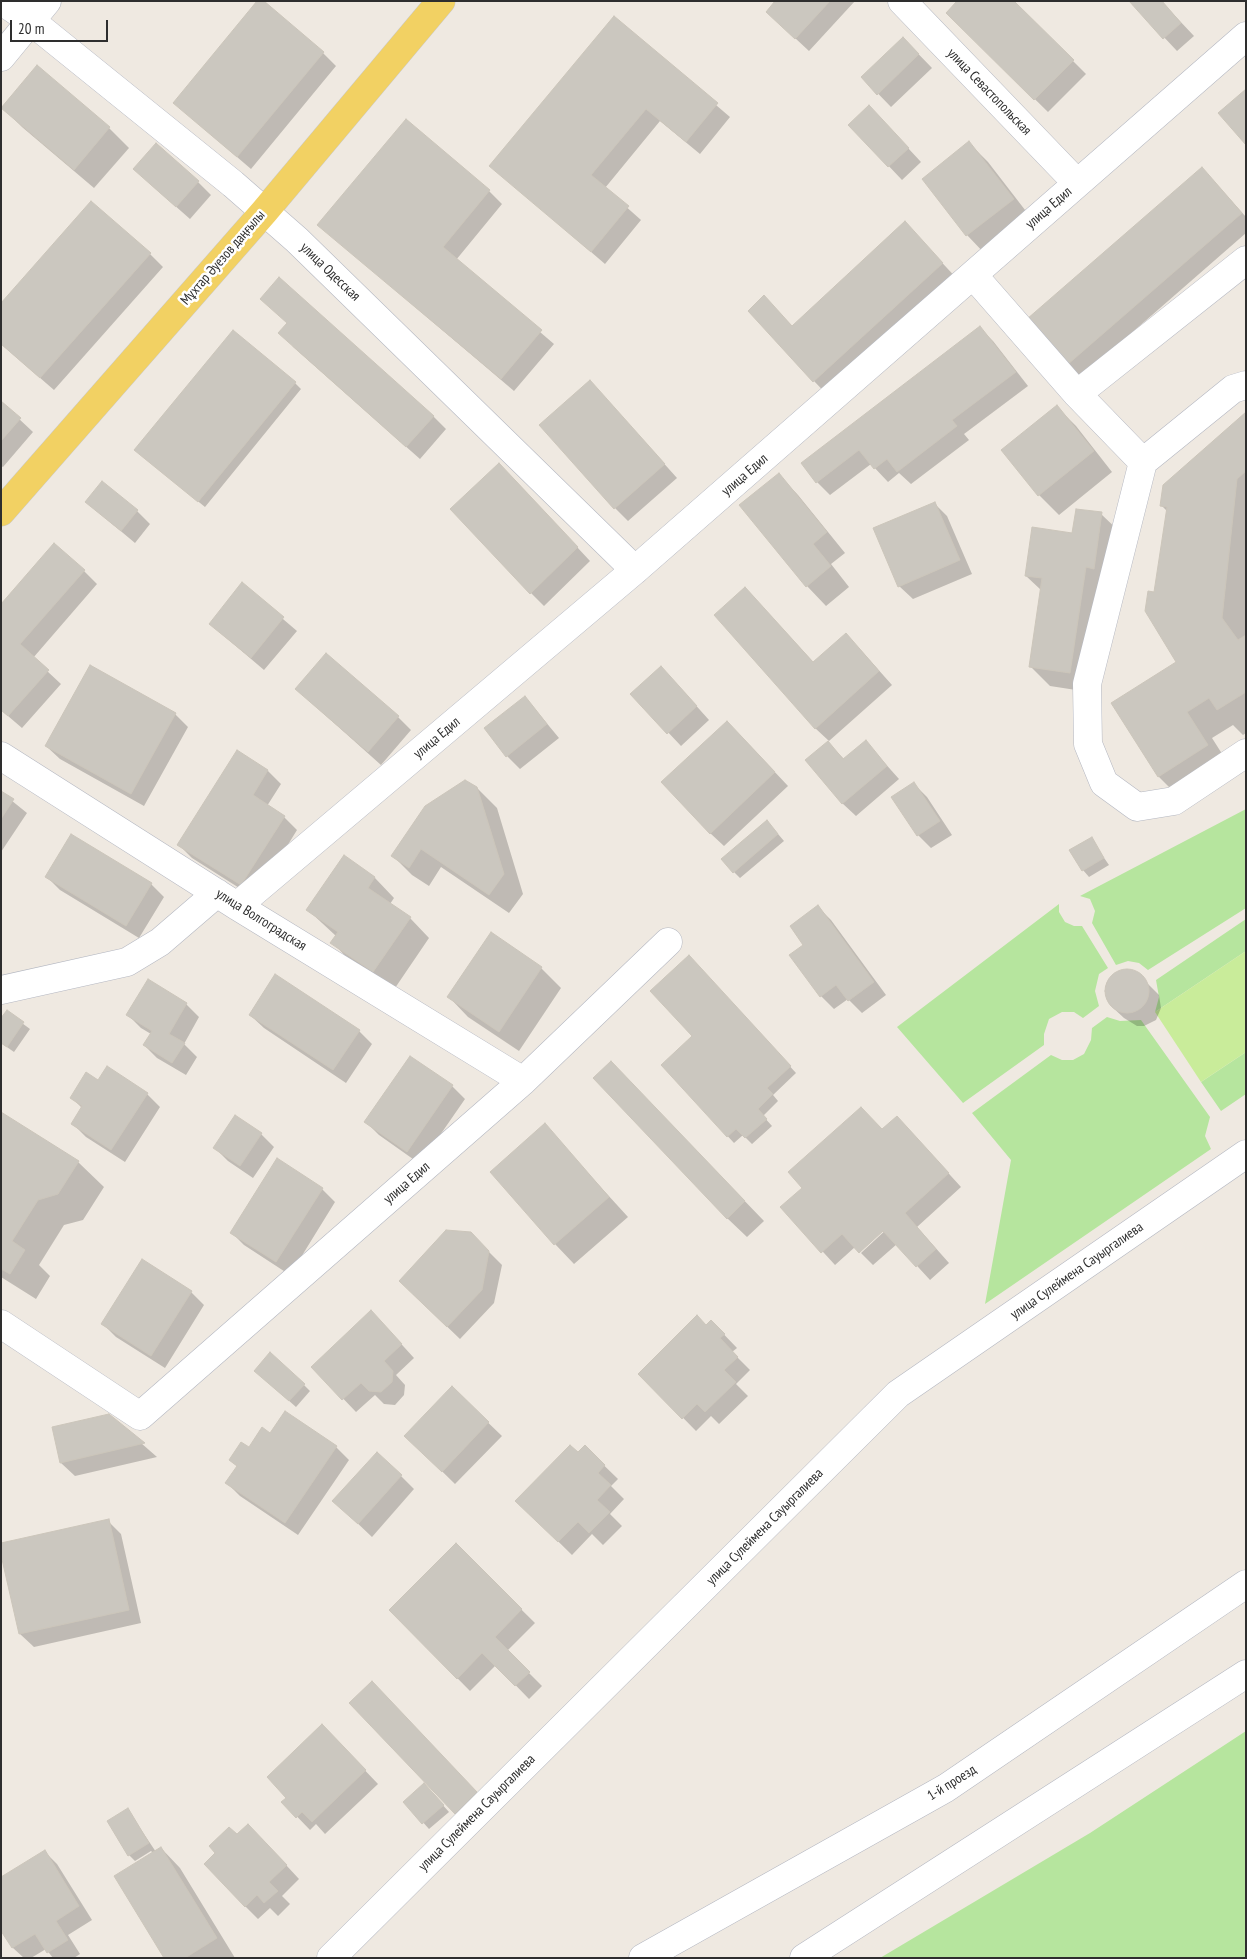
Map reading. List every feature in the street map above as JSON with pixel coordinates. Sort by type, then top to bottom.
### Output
[{"type":"main road","name":"Мұхтар Әуезов даңғылы","points":[[1,512],[264,212],[442,1]]},
{"type":"street","name":"улица Одесская","points":[[2,1],[39,11],[311,254],[636,570]]},
{"type":"street","name":"улица Севастопольская","points":[[902,1],[1077,183]]},
{"type":"street","points":[[1,58],[39,11]]},
{"type":"street","name":"улица Едил","points":[[1,990],[127,962],[227,900],[636,570],[1246,36]]},
{"type":"street","points":[[1077,394],[1246,260]]},
{"type":"street","points":[[972,275],[1077,394],[1143,462]]},
{"type":"street","points":[[1246,385],[1233,389],[1143,462],[1087,684],[1088,744],[1104,783],[1136,808],[1174,801],[1246,753]]},
{"type":"street","name":"улица Волгоградская","points":[[1,756],[227,900],[523,1081]]},
{"type":"street","name":"улица Едил","points":[[1,1324],[140,1416],[523,1081],[668,942]]},
{"type":"street","name":"улица Сулеймена Сауыргалиева","points":[[332,1958],[898,1394],[1246,1154]]},
{"type":"street","name":"1-й проезд","points":[[643,1958],[946,1788],[1246,1584]]},
{"type":"street","points":[[804,1958],[1246,1674]]},
{"type":"green space","points":[[1246,809],[1246,908],[1148,970],[1139,963],[1128,961],[1116,965],[1092,923],[1095,911],[1090,899],[1080,896]]},
{"type":"green space","points":[[1059,904],[1059,912],[1065,922],[1074,926],[1082,926],[1108,968],[1099,974],[1095,991],[1099,1006],[1083,1018],[1074,1012],[1062,1012],[1049,1019],[1044,1034],[1044,1045],[963,1103],[897,1027]]},
{"type":"green space","points":[[1246,919],[1246,951],[1155,1012],[1159,997],[1156,980]]},
{"type":"green space","points":[[1246,951],[1246,1052],[1201,1082],[1155,1012]]},
{"type":"green space","points":[[1107,1017],[1120,1021],[1141,1020],[1210,1117],[1205,1136],[1211,1149],[985,1304],[1011,1160],[972,1113],[1051,1055],[1062,1060],[1073,1060],[1084,1054],[1091,1040],[1092,1028]]},
{"type":"green space","points":[[1246,1052],[1246,1094],[1221,1111],[1201,1082]]},
{"type":"green space","points":[[1246,1731],[1246,1958],[880,1958],[1090,1833]]},
{"type":"building","points":[[257,1],[264,1],[324,52],[237,157],[173,103]]},
{"type":"building","points":[[775,1],[830,1],[795,39],[766,12]]},
{"type":"building","points":[[957,1],[1014,1],[1074,60],[1034,100],[946,13]]},
{"type":"building","points":[[1129,1],[1162,1],[1181,23],[1163,39]]},
{"type":"building","points":[[614,16],[718,103],[686,142],[646,109],[591,175],[629,206],[591,252],[489,166]]},
{"type":"building","points":[[903,37],[919,54],[877,95],[861,77]]},
{"type":"building","points":[[37,65],[110,127],[74,170],[1,108]]},
{"type":"building","points":[[1246,89],[1246,145],[1218,113]]},
{"type":"building","points":[[869,105],[909,148],[888,167],[848,125]]},
{"type":"building","points":[[406,119],[490,190],[443,247],[542,330],[501,379],[317,225]]},
{"type":"building","points":[[969,141],[1014,199],[966,236],[922,179]]},
{"type":"building","points":[[156,143],[199,181],[176,207],[133,169]]},
{"type":"building","points":[[1202,167],[1242,213],[1067,365],[1027,319]]},
{"type":"building","points":[[91,201],[151,253],[40,378],[1,344],[1,303]]},
{"type":"building","points":[[905,221],[943,263],[813,382],[748,311],[764,295],[792,326]]},
{"type":"building","points":[[279,277],[434,416],[406,447],[278,333],[287,323],[260,299]]},
{"type":"building","points":[[980,326],[1016,372],[952,420],[957,426],[897,472],[887,459],[874,469],[859,450],[816,483],[801,463]]},
{"type":"building","points":[[233,330],[296,382],[198,502],[134,450]]},
{"type":"building","points":[[590,380],[665,464],[614,509],[539,425]]},
{"type":"building","points":[[1,401],[21,418],[1,441]]},
{"type":"building","points":[[1057,405],[1094,451],[1038,496],[1001,450]]},
{"type":"building","points":[[1246,412],[1246,471],[1237,479],[1222,618],[1238,640],[1246,635],[1246,692],[1217,710],[1209,698],[1187,712],[1208,745],[1158,777],[1111,703],[1176,662],[1145,611],[1148,591],[1154,592],[1167,507],[1160,506],[1163,485]]},
{"type":"building","points":[[499,463],[578,547],[530,594],[450,509]]},
{"type":"building","points":[[779,473],[827,532],[813,544],[831,566],[806,587],[739,505]]},
{"type":"building","points":[[102,481],[138,510],[121,531],[85,502]]},
{"type":"building","points":[[935,502],[960,560],[898,587],[873,528]]},
{"type":"building","points":[[1076,509],[1102,512],[1094,569],[1086,567],[1070,673],[1029,667],[1042,578],[1025,576],[1032,527],[1072,533]]},
{"type":"building","points":[[54,543],[85,570],[20,644],[49,670],[8,716],[1,710],[1,604]]},
{"type":"building","points":[[242,582],[284,617],[251,658],[209,624]]},
{"type":"building","points":[[745,587],[813,662],[846,633],[879,671],[815,729],[714,615]]},
{"type":"building","points":[[326,653],[399,716],[368,752],[295,689]]},
{"type":"building","points":[[90,665],[176,713],[131,794],[45,746]]},
{"type":"building","points":[[661,666],[697,706],[667,734],[630,694]]},
{"type":"building","points":[[525,696],[547,724],[506,757],[484,728]]},
{"type":"building","points":[[727,721],[775,772],[710,834],[661,782]]},
{"type":"building","points":[[866,740],[887,766],[842,804],[805,760],[828,741],[843,759]]},
{"type":"building","points":[[237,750],[268,770],[253,795],[285,816],[241,885],[177,845]]},
{"type":"building","points":[[465,780],[477,787],[504,874],[489,895],[421,849],[409,868],[391,856],[425,806]]},
{"type":"building","points":[[914,782],[940,821],[917,836],[891,797]]},
{"type":"building","points":[[1,791],[14,799],[1,819]]},
{"type":"building","points":[[767,820],[778,834],[733,873],[721,859]]},
{"type":"building","points":[[71,834],[152,883],[126,926],[45,877]]},
{"type":"building","points":[[1092,837],[1104,858],[1082,871],[1069,850]]},
{"type":"building","points":[[344,855],[375,877],[368,888],[411,917],[373,972],[330,943],[338,932],[306,910]]},
{"type":"building","points":[[818,905],[874,982],[848,1001],[836,985],[820,997],[789,955],[803,945],[790,926]]},
{"type":"building","points":[[491,932],[542,967],[499,1032],[447,997]]},
{"type":"building","points":[[689,955],[791,1066],[767,1088],[773,1094],[758,1109],[767,1119],[745,1138],[736,1129],[727,1137],[661,1065],[692,1036],[650,991]]},
{"type":"building","points":[[1123,969],[1131,969],[1143,975],[1149,991],[1143,1007],[1131,1013],[1123,1013],[1111,1007],[1105,995],[1105,987],[1111,975]]},
{"type":"building","points":[[275,974],[360,1030],[333,1070],[249,1015]]},
{"type":"building","points":[[148,979],[187,1003],[169,1034],[185,1043],[172,1063],[143,1045],[152,1031],[126,1015]]},
{"type":"building","points":[[7,1010],[24,1022],[7,1047],[1,1043],[1,1018]]},
{"type":"building","points":[[410,1056],[453,1085],[407,1152],[364,1122]]},
{"type":"building","points":[[611,1061],[745,1201],[727,1219],[593,1078]]},
{"type":"building","points":[[107,1066],[148,1093],[111,1150],[71,1124],[82,1106],[70,1098],[86,1072],[98,1080]]},
{"type":"building","points":[[861,1107],[882,1129],[897,1116],[949,1173],[905,1213],[936,1249],[916,1267],[883,1231],[859,1253],[842,1234],[821,1253],[780,1207],[802,1188],[788,1172]]},
{"type":"building","points":[[1,1112],[79,1161],[58,1194],[38,1200],[12,1241],[25,1250],[10,1274],[1,1269]]},
{"type":"building","points":[[235,1115],[262,1133],[240,1166],[213,1148]]},
{"type":"building","points":[[545,1123],[609,1197],[554,1245],[490,1172]]},
{"type":"building","points":[[277,1158],[323,1188],[276,1262],[230,1233]]},
{"type":"building","points":[[446,1230],[471,1232],[489,1251],[482,1290],[447,1327],[399,1281]]},
{"type":"building","points":[[142,1259],[192,1291],[151,1356],[101,1324]]},
{"type":"building","points":[[371,1310],[402,1344],[384,1361],[393,1371],[392,1382],[381,1392],[369,1391],[361,1383],[342,1400],[311,1367]]},
{"type":"building","points":[[697,1315],[706,1325],[711,1320],[725,1334],[720,1338],[738,1357],[724,1370],[736,1382],[705,1412],[697,1404],[682,1419],[638,1374]]},
{"type":"building","points":[[270,1352],[305,1384],[289,1401],[254,1371]]},
{"type":"building","points":[[452,1386],[489,1422],[442,1472],[404,1436]]},
{"type":"building","points":[[285,1411],[337,1446],[285,1523],[225,1483],[237,1466],[229,1460],[241,1442],[249,1447],[262,1427],[270,1433]]},
{"type":"building","points":[[109,1414],[145,1443],[60,1463],[52,1427]]},
{"type":"building","points":[[570,1445],[578,1452],[585,1445],[605,1465],[598,1473],[611,1485],[597,1500],[610,1512],[589,1533],[578,1522],[558,1542],[515,1501]]},
{"type":"building","points":[[377,1452],[402,1475],[358,1524],[332,1501]]},
{"type":"building","points":[[109,1519],[129,1610],[19,1634],[1,1555],[1,1543]]},
{"type":"building","points":[[456,1543],[522,1609],[495,1637],[530,1672],[515,1686],[482,1653],[457,1679],[389,1610]]},
{"type":"building","points":[[372,1681],[477,1792],[455,1814],[349,1703]]},
{"type":"building","points":[[322,1724],[366,1770],[312,1822],[302,1812],[296,1818],[281,1802],[286,1798],[267,1777]]},
{"type":"building","points":[[424,1783],[444,1805],[422,1824],[403,1802]]},
{"type":"building","points":[[128,1808],[149,1843],[128,1856],[107,1821]]},
{"type":"building","points":[[248,1824],[287,1865],[269,1882],[278,1891],[264,1903],[257,1895],[245,1907],[204,1864],[215,1853],[209,1846],[229,1827],[237,1834]]},
{"type":"building","points":[[161,1847],[217,1938],[185,1958],[164,1958],[114,1876]]},
{"type":"building","points":[[45,1850],[79,1906],[56,1921],[68,1940],[47,1953],[35,1934],[12,1948],[1,1931],[1,1877]]}]
